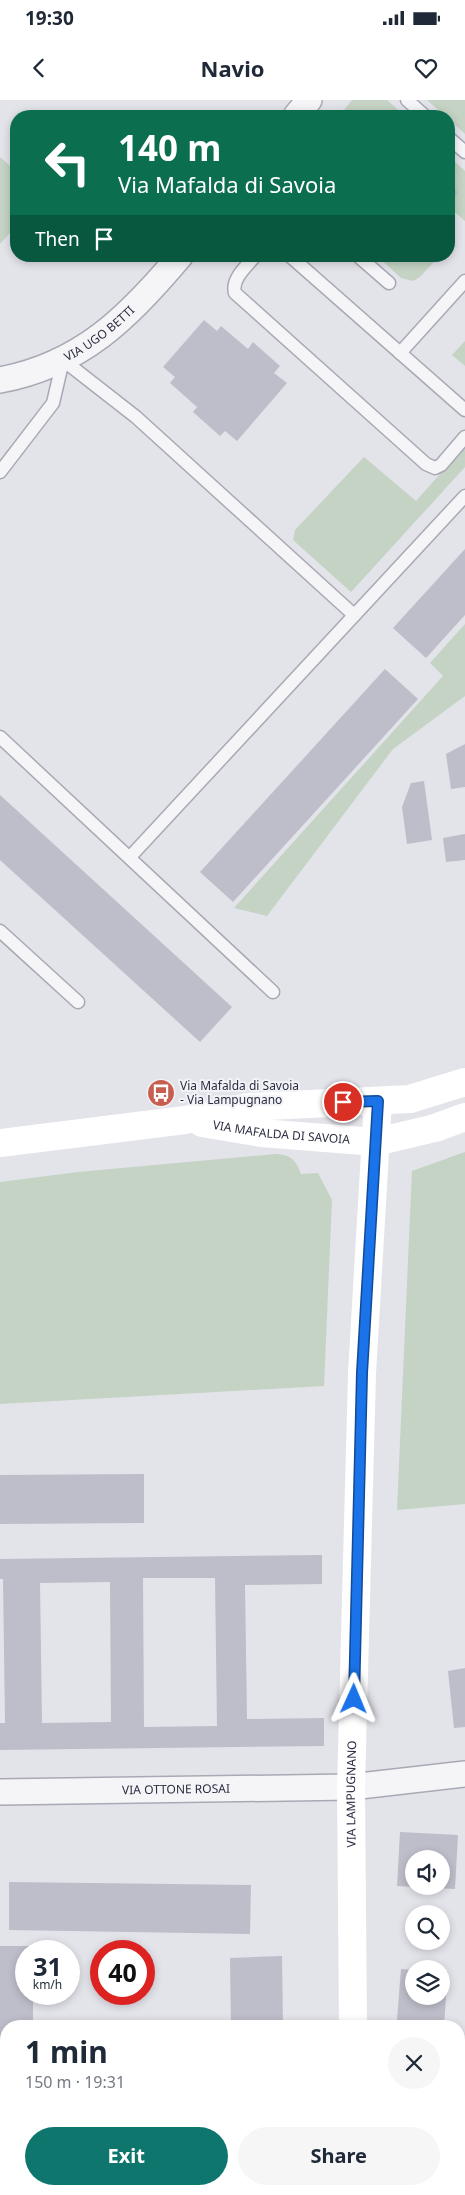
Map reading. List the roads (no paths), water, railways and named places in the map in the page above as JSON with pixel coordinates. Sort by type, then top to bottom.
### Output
[{"type":"street","points":[[301,110],[309,100]]},
{"type":"street","name":"VIA UGO BETTI","points":[[0,380],[64,360],[111,330],[132,311],[175,262]]},
{"type":"street","points":[[378,1101],[410,1099],[465,1082]]},
{"type":"street","name":"VIA MAFALDA DI SAVOIA","points":[[0,1143],[186,1120],[248,1107],[378,1101]]},
{"type":"street","name":"VIA LAMPUGNANO","points":[[353,2020],[351,1787],[362,1373],[378,1101]]},
{"type":"street","points":[[376,1142],[435,1128],[465,1117]]},
{"type":"street","name":"VIA MAFALDA DI SAVOIA","points":[[186,1120],[261,1133],[376,1142]]},
{"type":"street","name":"VIA OTTONE ROSAI","points":[[0,1792],[351,1787],[465,1774]]},
{"type":"lane","points":[[407,100],[418,110]]},
{"type":"lane","points":[[455,143],[465,152]]},
{"type":"lane","points":[[250,262],[237,278],[234,288],[235,293],[426,464],[435,468],[441,465],[465,437]]},
{"type":"lane","points":[[297,262],[465,410]]},
{"type":"lane","points":[[365,262],[389,283]]},
{"type":"lane","points":[[400,353],[465,282]]},
{"type":"lane","points":[[0,472],[53,403],[64,360],[136,418],[354,615]]},
{"type":"lane","points":[[130,857],[465,496]]},
{"type":"lane","points":[[0,737],[273,992]]},
{"type":"lane","points":[[0,931],[78,1002]]},
{"type":"place","name":"Via Mafalda di Savoia - Via Lampugnano","points":[[161,1093]]}]
